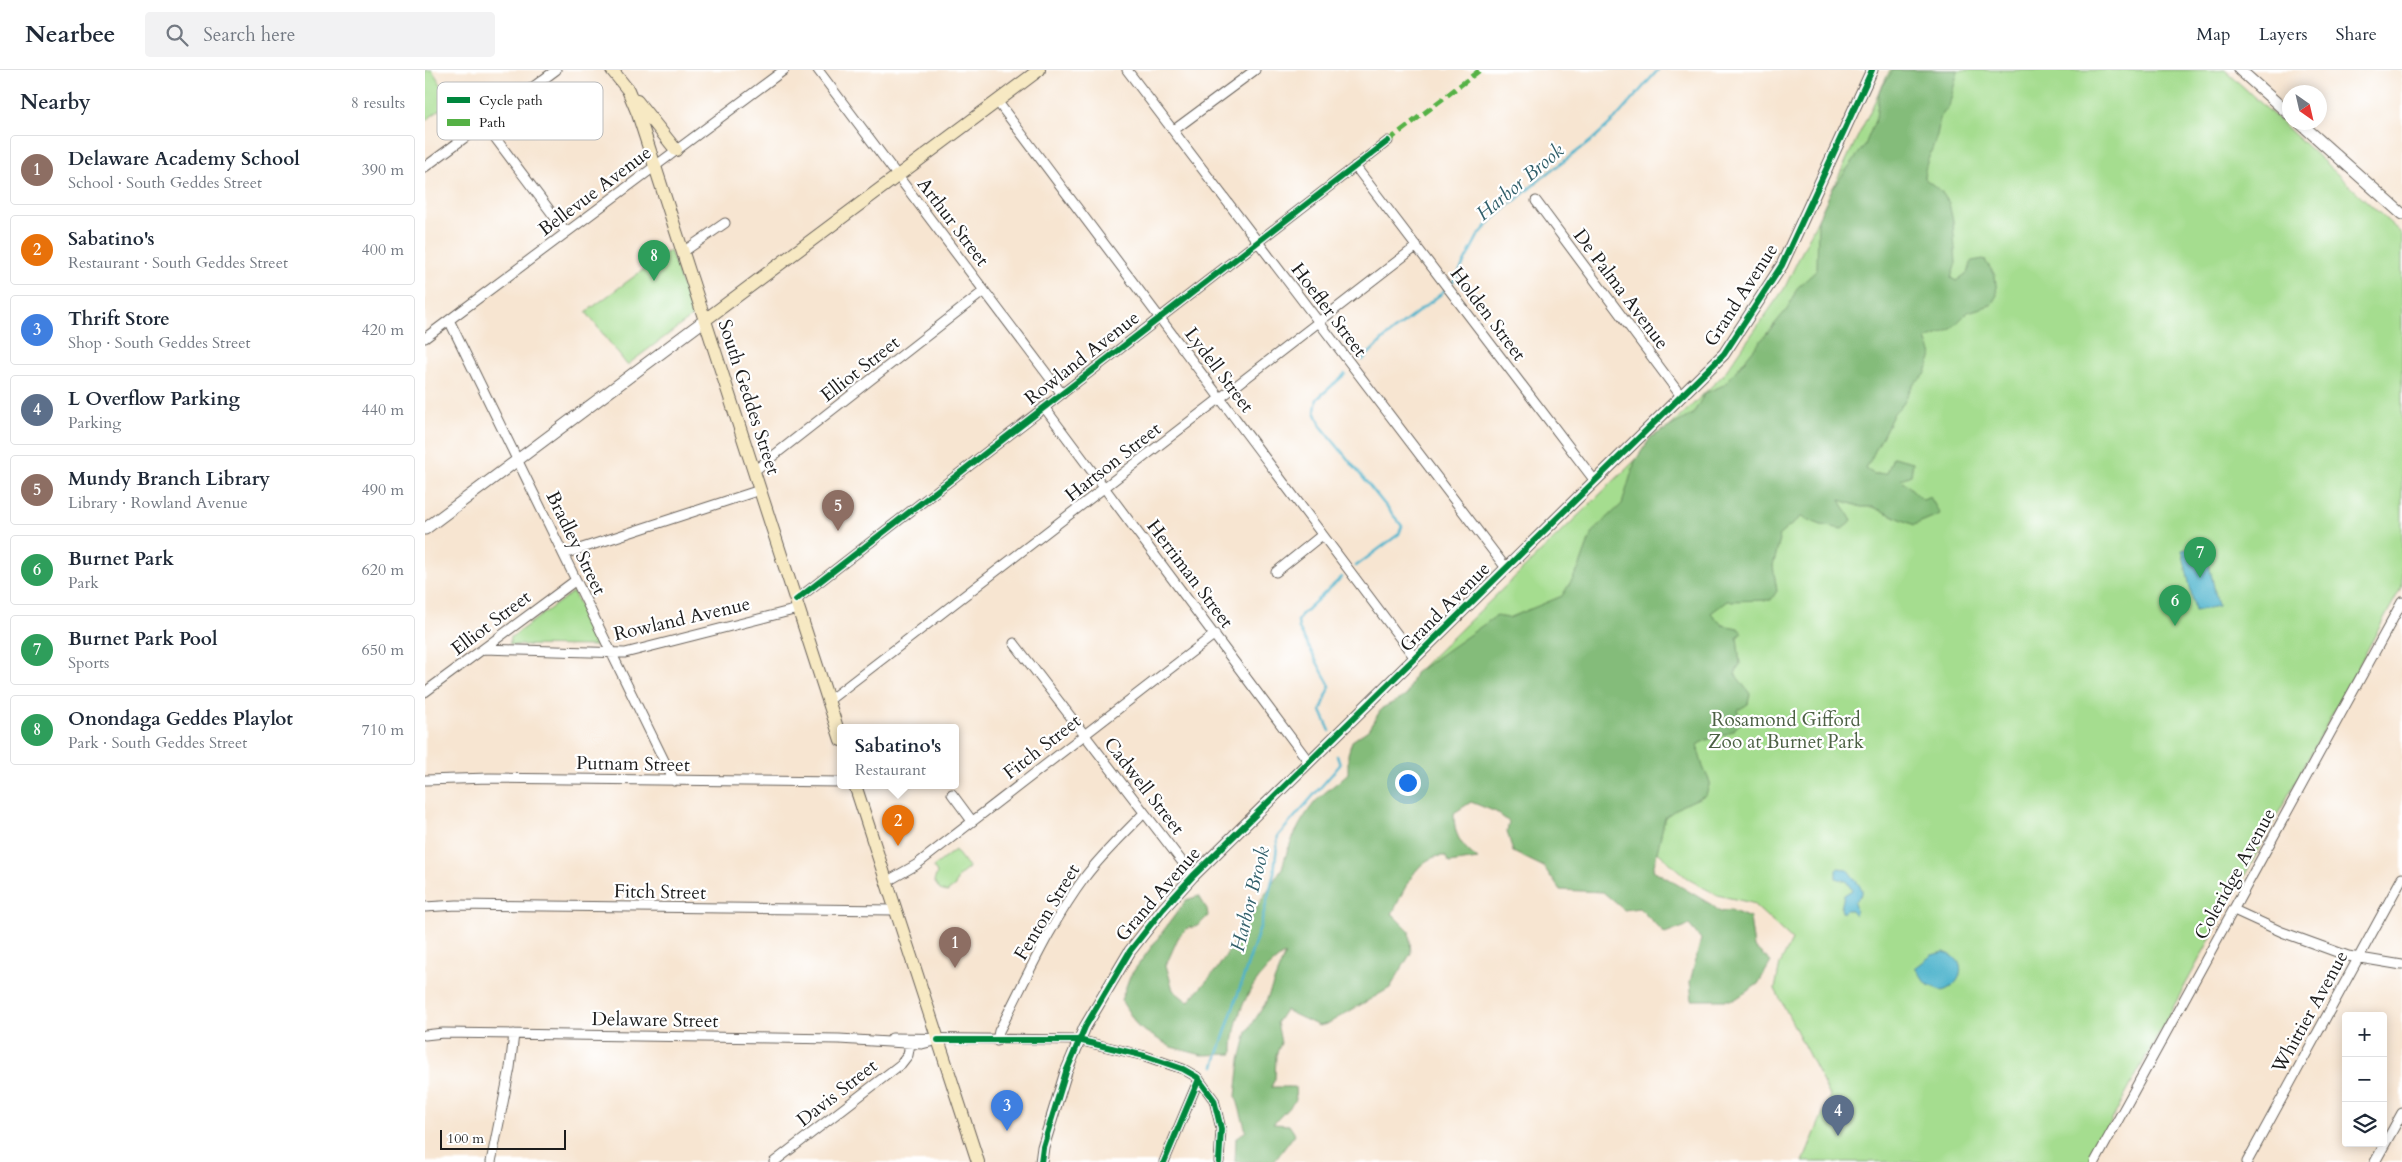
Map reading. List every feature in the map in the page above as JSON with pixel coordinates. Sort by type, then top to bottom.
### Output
[{"type":"main road","name":"South Geddes Street","points":[[612,70],[627,90],[655,165],[837,728]]},
{"type":"main road","points":[[705,320],[1039,70]]},
{"type":"main road","points":[[627,90],[676,150]]},
{"type":"main road","points":[[856,789],[978,1162]]},
{"type":"street","points":[[540,82],[556,70]]},
{"type":"street","name":"Bellevue Avenue","points":[[425,338],[784,70]]},
{"type":"street","name":"Arthur Street","points":[[818,70],[1062,394]]},
{"type":"street","name":"Hoefler Street","points":[[1127,70],[1506,568]]},
{"type":"street","points":[[1174,130],[1255,70]]},
{"type":"street","name":"Grand Avenue","points":[[1041,1162],[1051,1119],[1078,1040],[1130,950],[1193,876],[1681,396],[1729,346],[1782,265],[1872,70]]},
{"type":"street","points":[[2240,70],[2282,108]]},
{"type":"street","name":"Lydell Street","points":[[997,101],[1415,658]]},
{"type":"street","points":[[2308,130],[2402,214]]},
{"type":"street","points":[[425,167],[461,140]]},
{"type":"street","points":[[497,140],[566,232]]},
{"type":"street","name":"Rowland Avenue","points":[[483,649],[625,653],[797,604],[1045,407],[1388,141]]},
{"type":"street","name":"Holden Street","points":[[1355,166],[1595,481]]},
{"type":"street","name":"De Palma Avenue","points":[[1536,201],[1681,396]]},
{"type":"street","points":[[683,252],[725,223]]},
{"type":"street","name":"Hartson Street","points":[[828,701],[1417,246]]},
{"type":"street","name":"Elliot Street","points":[[754,471],[984,291]]},
{"type":"street","name":"Bradley Street","points":[[449,320],[674,781]]},
{"type":"street","points":[[425,529],[705,320]]},
{"type":"street","name":"Herriman Street","points":[[1045,407],[1309,762]]},
{"type":"street","points":[[564,554],[760,490]]},
{"type":"street","points":[[1276,572],[1322,535]]},
{"type":"street","name":"Elliot Street","points":[[425,692],[576,580]]},
{"type":"street","name":"Coleridge Avenue","points":[[2095,1162],[2402,602]]},
{"type":"street","name":"Fitch Street","points":[[886,882],[916,865],[1215,634]]},
{"type":"street","name":"Cadwell Street","points":[[1014,643],[1193,876]]},
{"type":"street","name":"Putnam Street","points":[[425,780],[489,778],[837,782]]},
{"type":"street","points":[[952,794],[972,821]]},
{"type":"street","name":"Fenton Street","points":[[997,1040],[999,1030],[1047,940],[1083,880],[1109,848],[1144,813]]},
{"type":"street","name":"Whittier Avenue","points":[[2247,1162],[2402,878]]},
{"type":"street","name":"Fitch Street","points":[[425,907],[457,905],[895,910]]},
{"type":"street","points":[[2234,910],[2282,932],[2358,958],[2402,966]]},
{"type":"street","points":[[497,1162],[491,1162],[510,1068],[514,1034]]},
{"type":"street","name":"Delaware Street","points":[[425,1035],[514,1034],[885,1040],[913,1037],[938,1040],[1078,1040],[1145,1056],[1183,1069],[1199,1079]]},
{"type":"street","name":"Delaware Street","points":[[885,1040],[894,1043],[922,1044],[938,1040]]},
{"type":"street","name":"Davis Street","points":[[774,1162],[901,1064],[908,1054],[909,1044]]},
{"type":"street","points":[[1164,1162],[1199,1079]]},
{"type":"street","points":[[1199,1079],[1217,1109],[1221,1129],[1219,1162]]},
{"type":"street","points":[[2375,1162],[2402,1113]]},
{"type":"green space","points":[[425,70],[432,70],[440,82],[437,82],[437,112],[425,121]]},
{"type":"green space","name":"Rosamond Gifford Zoo at Burnet Park","points":[[1890,70],[2225,70],[2282,123],[2282,130],[2290,130],[2402,234],[2402,586],[2089,1162],[1803,1162],[1830,1096],[1775,989],[1780,964],[1792,940],[1752,903],[1717,895],[1688,879],[1652,847],[1565,706],[1420,669],[1723,375],[1784,289]]},
{"type":"green space","points":[[1893,70],[1958,70],[1949,106],[1939,119],[1939,127],[1924,178],[1941,191],[1949,203],[1953,222],[1956,263],[1951,278],[1956,281],[1967,273],[1972,261],[1984,259],[1995,275],[1997,295],[1991,305],[1968,312],[1950,330],[1926,339],[1932,355],[1925,375],[1914,383],[1902,405],[1894,413],[1866,469],[1874,474],[1887,473],[1893,457],[1913,462],[1911,475],[1901,479],[1923,500],[1930,497],[1940,514],[1914,525],[1873,507],[1861,507],[1840,500],[1852,521],[1842,529],[1821,525],[1801,517],[1778,536],[1780,540],[1773,566],[1777,591],[1771,600],[1727,601],[1711,613],[1722,625],[1738,628],[1742,633],[1737,637],[1740,664],[1735,674],[1750,694],[1748,704],[1738,710],[1740,723],[1735,728],[1725,735],[1709,739],[1697,745],[1703,767],[1710,782],[1706,795],[1681,806],[1665,817],[1653,870],[1712,905],[1720,912],[1731,910],[1750,918],[1754,947],[1771,962],[1758,984],[1734,1000],[1692,1000],[1690,982],[1701,939],[1689,925],[1665,934],[1639,908],[1624,910],[1603,892],[1560,890],[1544,867],[1513,852],[1507,831],[1509,822],[1496,812],[1471,802],[1454,813],[1454,821],[1462,844],[1478,859],[1449,863],[1445,856],[1435,857],[1426,861],[1412,876],[1392,914],[1409,931],[1411,953],[1390,988],[1327,1024],[1319,1026],[1285,1010],[1277,1022],[1281,1043],[1276,1055],[1275,1079],[1271,1087],[1295,1087],[1296,1100],[1273,1124],[1289,1125],[1295,1134],[1274,1162],[1235,1162],[1236,1138],[1246,1131],[1236,1096],[1240,1060],[1247,1032],[1265,1004],[1285,954],[1263,973],[1247,997],[1236,1025],[1233,1054],[1202,1055],[1171,1047],[1138,1027],[1121,1000],[1130,976],[1186,900],[1199,896],[1207,909],[1208,916],[1199,925],[1186,929],[1179,936],[1166,965],[1173,990],[1188,1002],[1217,969],[1282,868],[1295,833],[1304,817],[1319,798],[1348,773],[1348,754],[1352,741],[1368,730],[1382,708],[1406,696],[1415,673],[1496,616],[1509,618],[1562,596],[1579,568],[1592,532],[1622,504],[1635,461],[1651,437],[1693,414],[1705,393],[1724,385],[1788,308],[1797,288],[1817,270],[1818,219],[1832,189],[1865,145],[1876,118],[1879,92]]},
{"type":"green space","points":[[670,250],[693,316],[627,365],[586,312]]},
{"type":"green space","points":[[573,592],[595,635],[597,646],[510,645],[510,638]]},
{"type":"green space","points":[[955,850],[969,868],[958,877],[955,886],[947,892],[940,890],[934,881],[937,873],[933,867]]},
{"type":"water","points":[[2205,545],[2218,606],[2195,611],[2182,550]]},
{"type":"water","points":[[1838,868],[1847,869],[1862,889],[1862,894],[1854,902],[1855,915],[1851,910],[1846,910],[1842,913],[1841,908],[1844,895],[1852,890],[1846,881],[1836,878],[1836,870]]},
{"type":"water","points":[[1943,952],[1957,960],[1961,971],[1956,982],[1943,991],[1928,985],[1915,968],[1932,955]]},
{"type":"waterway","name":"Harbor Brook","points":[[1362,360],[1388,335],[1441,294],[1456,278],[1478,236],[1493,219],[1543,177],[1591,141],[1615,119],[1658,70]]},
{"type":"waterway","name":"Harbor Brook","points":[[1345,374],[1317,399],[1315,411],[1321,426],[1402,526],[1399,534],[1356,566]]},
{"type":"waterway","name":"Harbor Brook","points":[[1330,731],[1321,711],[1330,686],[1299,629],[1298,621],[1301,615],[1342,577]]},
{"type":"waterway","name":"Harbor Brook","points":[[1214,1066],[1261,924],[1274,873],[1278,836],[1340,765],[1337,756]]},
{"type":"marked path","points":[[1388,141],[1480,70]]},
{"type":"cycle path","points":[[1041,1162],[1043,1147],[1066,1072],[1085,1027],[1130,951],[1163,909],[1193,876],[1724,354],[1782,265],[1872,70]]},
{"type":"cycle path","points":[[796,600],[1388,141]]},
{"type":"cycle path","points":[[938,1040],[1078,1040],[1145,1056],[1183,1069],[1197,1077],[1214,1100],[1221,1129],[1219,1162]]},
{"type":"cycle path","points":[[1164,1162],[1199,1079]]},
{"type":"place","name":"Onondaga Geddes Playlot","points":[[654,281]]},
{"type":"place","name":"Mundy Branch Library","points":[[838,531]]},
{"type":"place","name":"Burnet Park Pool","points":[[2200,578]]},
{"type":"place","name":"Burnet Park","points":[[2175,626]]},
{"type":"place","name":"Sabatino's","points":[[898,846]]},
{"type":"place","name":"Delaware Academy School","points":[[955,968]]},
{"type":"place","name":"Thrift Store","points":[[1007,1131]]},
{"type":"place","name":"L Overflow Parking","points":[[1838,1136]]}]
